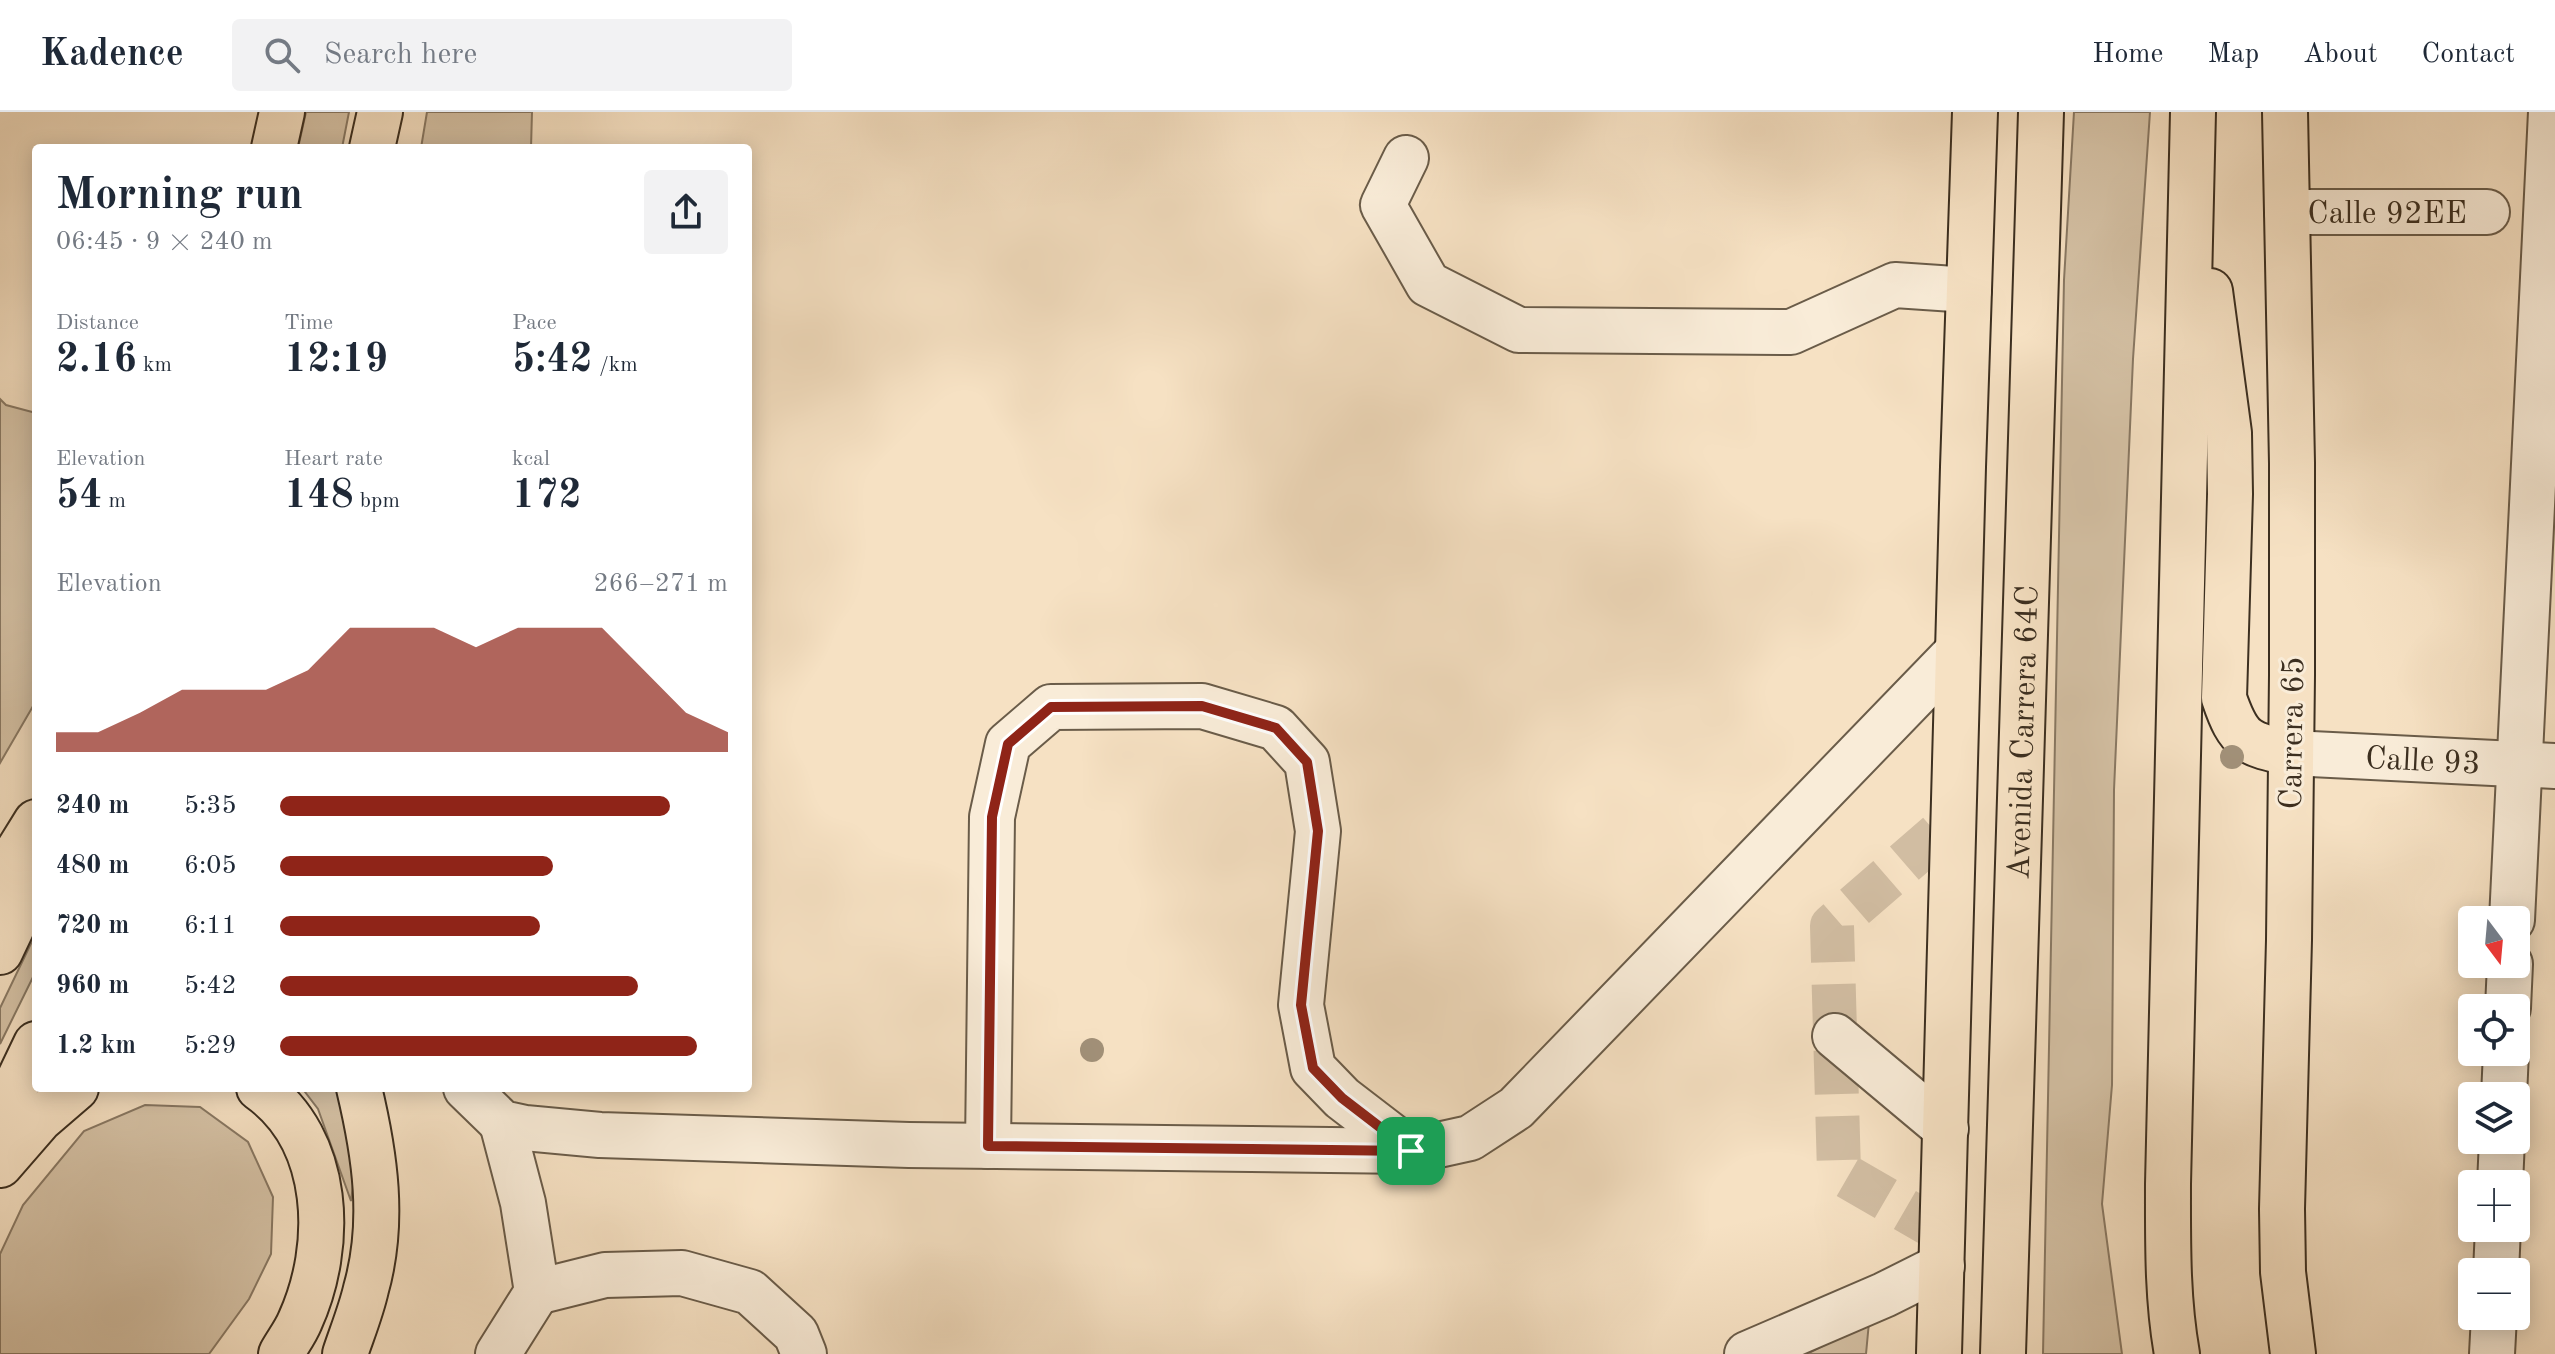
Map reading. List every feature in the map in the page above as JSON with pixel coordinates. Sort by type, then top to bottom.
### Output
[{"type":"main road","points":[[275,144],[282,112]]},
{"type":"main road","name":"Avenida Carrera 64C","points":[[1936,1342],[1942,1266],[1975,112]]},
{"type":"main road","name":"Avenida Carrera 64C","points":[[2003,1354],[2041,112]]},
{"type":"main road","points":[[2177,1354],[2172,1327],[2168,1227],[2193,112]]},
{"type":"main road","name":"Carrera 65","points":[[2285,112],[2292,463],[2291,753],[2282,1209],[2283,1272],[2293,1354]]},
{"type":"main road","points":[[2192,158],[2229,433],[2224,698],[2233,723],[2247,741],[2291,753]]},
{"type":"main road","points":[[0,880],[32,828]]},
{"type":"main road","points":[[0,952],[32,884]]},
{"type":"main road","points":[[0,1119],[32,1052]]},
{"type":"main road","points":[[0,1165],[40,1119],[71,1092]]},
{"type":"main road","points":[[263,1092],[300,1130],[317,1173],[322,1222],[313,1282],[300,1320],[281,1354]]},
{"type":"main road","points":[[345,1354],[367,1287],[377,1218],[373,1146],[360,1092]]},
{"type":"street","points":[[2514,906],[2537,765],[2551,112]]},
{"type":"street","points":[[1406,158],[1383,205],[1428,284],[1519,330],[1791,332],[1895,285],[1969,290]]},
{"type":"street","name":"Calle 92EE","points":[[2287,212],[2487,212]]},
{"type":"street","points":[[502,1123],[600,1135],[988,1146],[1411,1151],[1470,1138],[1516,1108],[1958,651]]},
{"type":"street","points":[[988,1146],[992,817],[1008,744],[1051,707],[1202,706],[1276,728],[1307,762],[1318,831],[1301,1005],[1313,1068],[1342,1098],[1411,1151]]},
{"type":"street","name":"Calle 93","points":[[2291,753],[2537,765]]},
{"type":"street","points":[[1835,1036],[1946,1129]]},
{"type":"street","points":[[470,1092],[502,1123],[523,1203],[537,1292],[498,1354]]},
{"type":"street","points":[[1747,1354],[1884,1295],[1942,1266]]},
{"type":"street","points":[[537,1292],[605,1275],[682,1273],[750,1292],[796,1334],[804,1354]]},
{"type":"street","points":[[2492,1354],[2493,1330]]},
{"type":"shaded area","points":[[306,112],[349,112],[343,144],[299,144]]},
{"type":"shaded area","points":[[427,112],[532,112],[531,144],[422,144]]},
{"type":"shaded area","points":[[2074,112],[2150,112],[2133,359],[2114,790],[2112,1085],[2102,1204],[2122,1354],[2043,1354],[2064,280]]},
{"type":"shaded area","points":[[0,399],[6,405],[32,412],[32,708],[0,763]]},
{"type":"shaded area","points":[[32,941],[32,979],[0,1044],[0,1008]]},
{"type":"shaded area","points":[[305,1092],[342,1092],[355,1170],[351,1201],[318,1109]]},
{"type":"shaded area","points":[[145,1105],[200,1107],[248,1142],[273,1197],[271,1254],[249,1299],[209,1354],[0,1354],[0,1254],[23,1205],[84,1131]]},
{"type":"shaded area","points":[[1869,1322],[1866,1354],[1807,1354]]},
{"type":"tunnel","points":[[1943,1232],[1839,1172],[1832,926],[1954,820]]},
{"type":"route","points":[[1202,706],[1276,728],[1307,762],[1318,831],[1301,1005],[1313,1068],[1342,1098],[1411,1151],[988,1146],[992,817],[1008,744],[1051,707],[1202,706]]}]
